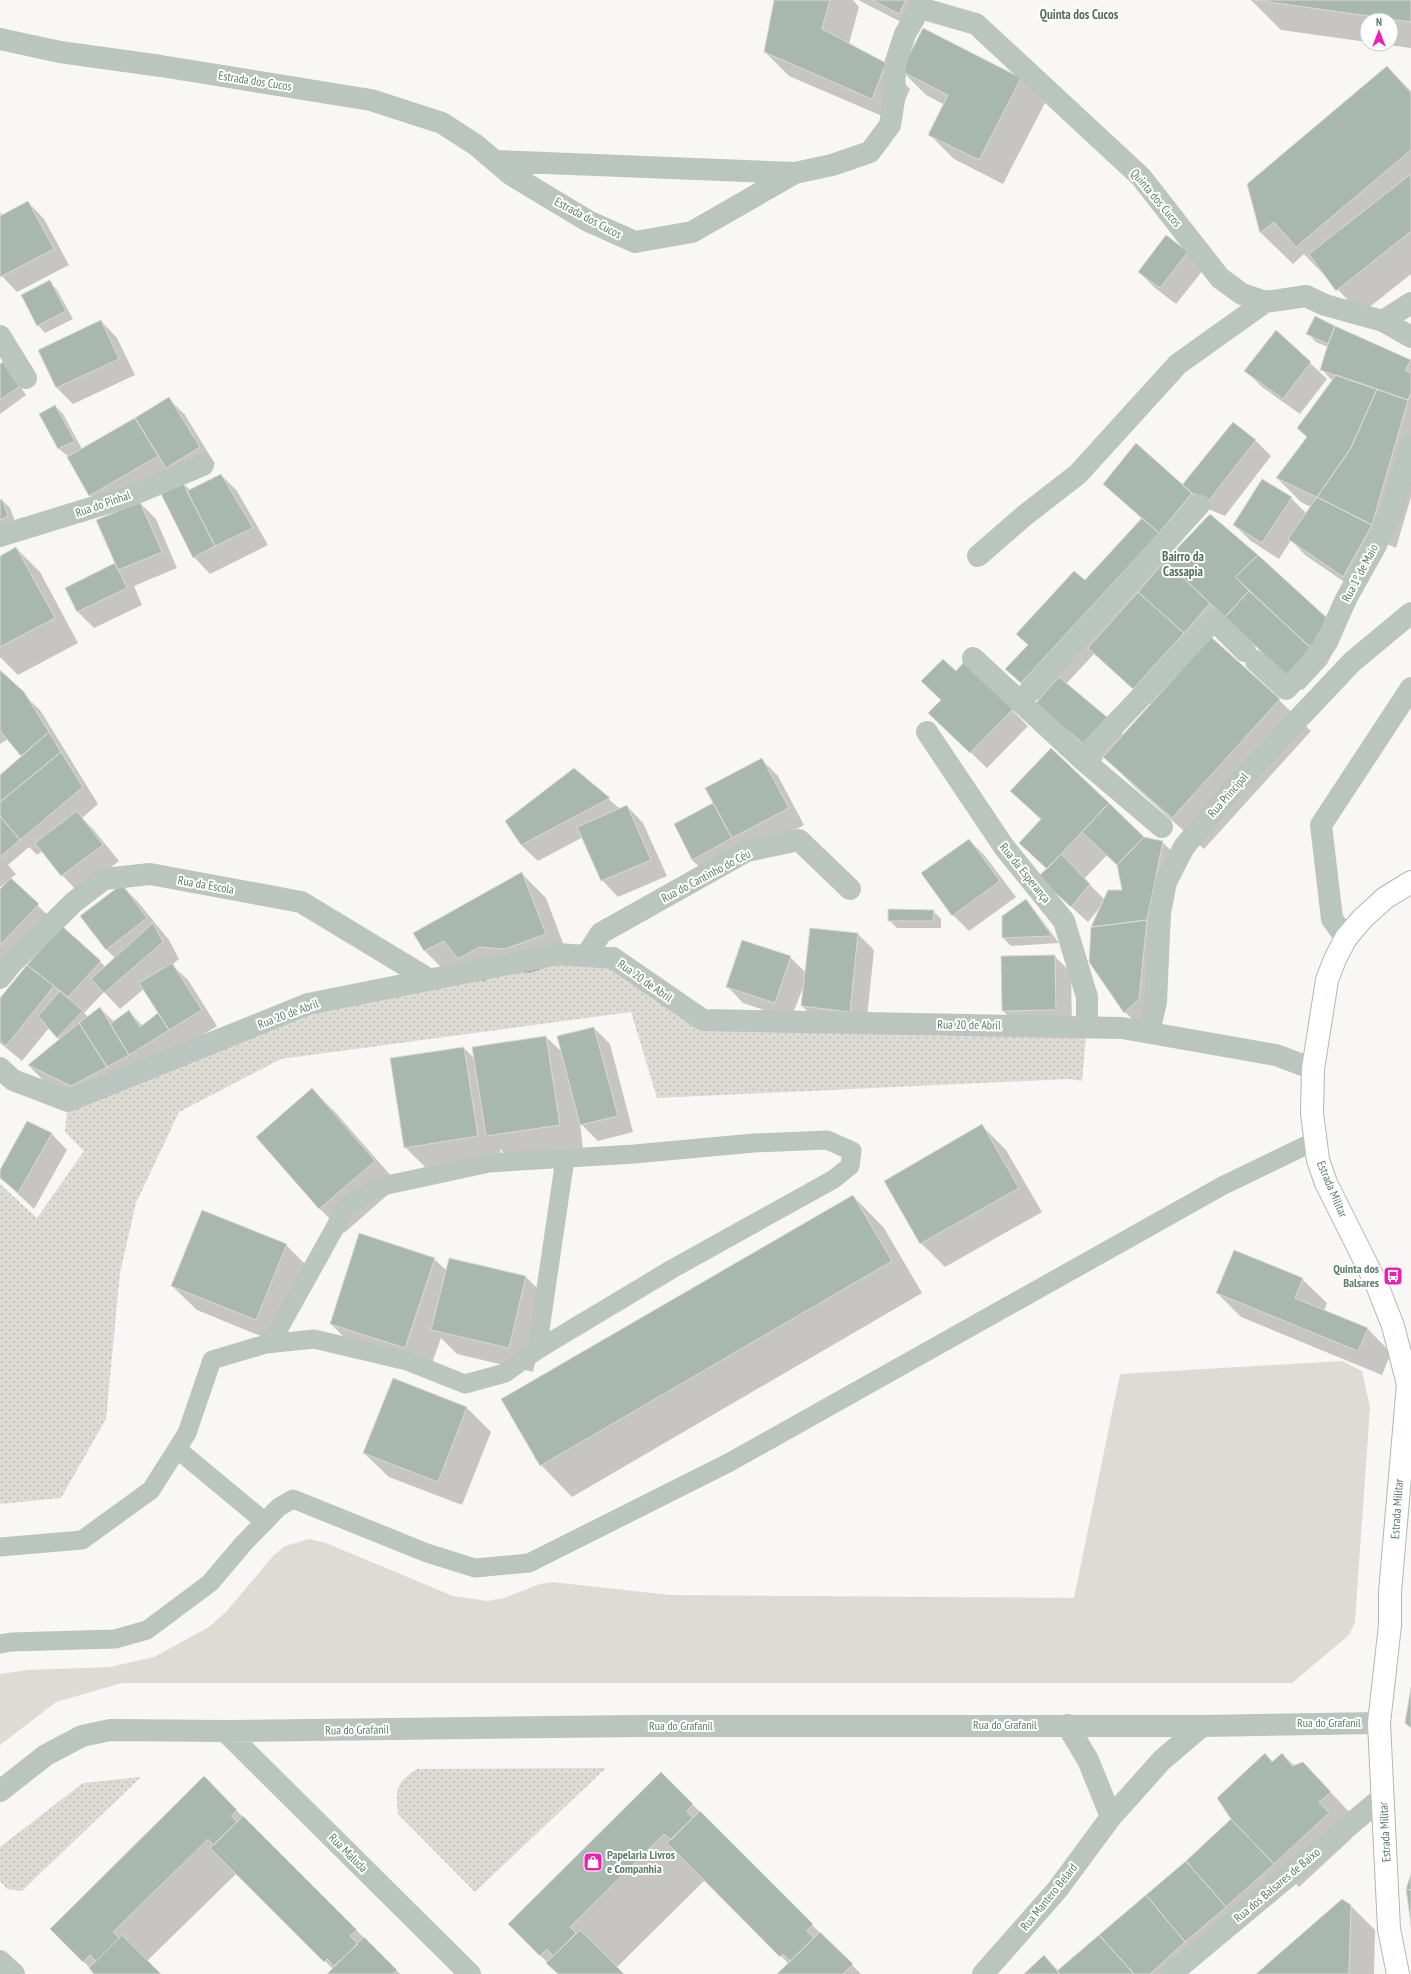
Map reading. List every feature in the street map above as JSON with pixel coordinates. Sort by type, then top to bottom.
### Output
[{"type":"street","name":"Estrada dos Cucos","points":[[495,162],[796,173],[832,165],[870,152],[890,125],[894,100],[895,65],[905,34],[920,8]]},
{"type":"street","name":"Quinta dos Cucos","points":[[920,8],[976,24],[1141,177],[1220,278],[1242,294],[1265,302],[1306,296],[1325,305],[1383,321],[1411,337]]},
{"type":"street","name":"Estrada dos Cucos","points":[[0,39],[60,52],[161,66],[372,100],[442,123],[476,145],[510,174],[588,221],[635,242],[692,232],[796,173]]},
{"type":"street","points":[[978,556],[1024,516],[1078,474],[1178,364],[1265,302]]},
{"type":"street","points":[[1383,321],[1411,303]]},
{"type":"street","points":[[0,336],[26,378]]},
{"type":"street","name":"Rua 1º de Maio","points":[[1082,759],[1214,620],[1286,690],[1308,667],[1327,642],[1346,599],[1374,547],[1393,507],[1411,444]]},
{"type":"street","name":"Rua do Pinhal","points":[[0,536],[130,496],[203,465]]},
{"type":"street","points":[[1020,702],[1199,505]]},
{"type":"street","name":"Rua Principal","points":[[1149,1032],[1156,1002],[1160,913],[1166,882],[1184,848],[1233,788],[1352,662],[1411,613]]},
{"type":"street","points":[[972,658],[1082,759],[1162,827]]},
{"type":"street","points":[[1346,938],[1332,919],[1321,825],[1411,688]]},
{"type":"street","name":"Rua da Esperança","points":[[927,732],[1004,848],[1064,921],[1087,997],[1087,1027]]},
{"type":"street","name":"Rua do Cantinho do Céu","points":[[586,956],[601,933],[747,851],[799,840],[850,889]]},
{"type":"street","name":"Rua da Escola","points":[[0,978],[12,963],[74,902],[104,879],[150,874],[301,902],[430,980]]},
{"type":"street","name":"Estrada Militar","points":[[1398,1974],[1389,1929],[1379,1723],[1390,1625],[1392,1576],[1409,1384],[1394,1326],[1377,1285],[1326,1183],[1318,1160],[1312,1113],[1313,1069],[1327,980],[1335,959],[1346,938],[1362,919],[1385,898],[1411,882]]},
{"type":"street","name":"Rua 20 de Abril","points":[[0,1068],[13,1080],[68,1101],[308,1004],[558,954],[613,958],[703,1020],[1122,1028],[1276,1055],[1313,1069]]},
{"type":"street","name":"Rua do Grafanil","points":[[0,1791],[46,1755],[82,1736],[110,1730],[225,1731],[625,1726],[1202,1726],[1379,1723]]},
{"type":"street","points":[[1067,1725],[1088,1760],[1111,1817]]},
{"type":"street","name":"Rua Mantero Belard","points":[[983,1974],[1057,1890],[1111,1817],[1162,1760],[1202,1726]]},
{"type":"street","name":"Rua Maluda","points":[[225,1731],[470,1974]]},
{"type":"street","name":"Rua dos Balsares de Baixo","points":[[1171,1974],[1383,1797]]},
{"type":"street","points":[[0,1961],[14,1974]]},
{"type":"lane","points":[[0,1547],[82,1540],[151,1490],[187,1433],[212,1360],[266,1344],[314,1339],[407,1361],[465,1384],[505,1373],[537,1350],[672,1269],[834,1179],[850,1166],[852,1151],[827,1140],[754,1143],[489,1163],[378,1187],[346,1206],[277,1332],[266,1344]]},
{"type":"lane","points":[[0,1644],[11,1642],[115,1639],[147,1630],[210,1583],[279,1507],[293,1499],[427,1553],[475,1568],[529,1563],[730,1462],[1222,1186],[1315,1141]]},
{"type":"lane","points":[[537,1350],[565,1158]]},
{"type":"lane","points":[[177,1449],[265,1522]]},
{"type":"shaded area","points":[[558,954],[613,958],[703,1020],[1087,1027],[1082,1081],[1069,1079],[657,1098],[631,1012],[281,1059],[179,1112],[136,1203],[120,1273],[106,1419],[61,1498],[0,1504],[0,1184],[37,1218],[84,1151],[65,1132],[68,1101],[308,1004]]},
{"type":"shaded area","points":[[1342,1361],[1362,1371],[1370,1407],[1355,1622],[1349,1635],[1292,1683],[122,1683],[56,1702],[0,1745],[0,1674],[27,1670],[110,1667],[154,1657],[209,1627],[227,1611],[273,1556],[285,1546],[309,1539],[326,1543],[453,1596],[488,1601],[504,1598],[540,1584],[552,1582],[670,1595],[1074,1598],[1120,1374]]},
{"type":"shaded area","points":[[606,1768],[475,1892],[398,1814],[398,1787],[404,1778],[417,1769]]},
{"type":"shaded area","points":[[141,1777],[22,1891],[7,1889],[0,1881],[0,1847],[83,1783]]},
{"type":"building","points":[[774,0],[830,0],[822,29],[886,63],[872,99],[764,52]]},
{"type":"building","points":[[872,0],[906,0],[899,14]]},
{"type":"building","points":[[1255,0],[1411,0],[1411,22],[1399,20],[1399,12],[1359,12],[1359,15]]},
{"type":"building","points":[[923,28],[1021,78],[979,160],[928,135],[948,95],[901,71]]},
{"type":"building","points":[[1387,66],[1411,93],[1411,150],[1296,247],[1274,222],[1260,233],[1247,184]]},
{"type":"building","points":[[1411,174],[1411,233],[1410,232],[1336,291],[1309,254]]},
{"type":"building","points":[[28,201],[54,249],[0,277],[0,216]]},
{"type":"building","points":[[1166,235],[1188,252],[1160,288],[1138,272]]},
{"type":"building","points":[[50,280],[66,311],[37,326],[21,295]]},
{"type":"building","points":[[1315,316],[1335,326],[1328,344],[1306,334]]},
{"type":"building","points":[[101,320],[119,359],[56,388],[38,350]]},
{"type":"building","points":[[1335,326],[1411,360],[1405,370],[1411,373],[1411,393],[1408,400],[1320,370]]},
{"type":"building","points":[[1276,330],[1311,362],[1283,399],[1244,371]]},
{"type":"building","points":[[3,362],[19,387],[0,400],[0,364]]},
{"type":"building","points":[[1336,375],[1377,389],[1351,448],[1317,497],[1276,478],[1307,437],[1297,428]]},
{"type":"building","points":[[1377,389],[1408,400],[1372,525],[1317,497],[1351,448]]},
{"type":"building","points":[[169,397],[200,447],[166,468],[135,418]]},
{"type":"building","points":[[55,405],[75,441],[58,449],[39,414]]},
{"type":"building","points":[[135,418],[158,456],[89,496],[67,457]]},
{"type":"building","points":[[1233,422],[1256,440],[1209,500],[1192,493],[1182,485]]},
{"type":"building","points":[[1136,443],[1192,493],[1159,533],[1103,484]]},
{"type":"building","points":[[221,474],[253,528],[215,546],[187,491]]},
{"type":"building","points":[[1262,479],[1292,497],[1262,543],[1233,525]]},
{"type":"building","points":[[182,481],[215,546],[193,558],[160,492]]},
{"type":"building","points":[[1317,497],[1372,525],[1343,577],[1288,539]]},
{"type":"building","points":[[2,499],[8,516],[0,520],[0,500]]},
{"type":"building","points":[[140,502],[162,552],[118,570],[96,520]]},
{"type":"building","points":[[1210,514],[1258,555],[1235,577],[1249,591],[1225,617],[1165,561]]},
{"type":"building","points":[[1142,518],[1159,533],[1021,683],[1005,669],[1028,645],[1016,634],[1074,571],[1085,580]]},
{"type":"building","points":[[16,547],[55,618],[0,647],[0,556]]},
{"type":"building","points":[[1258,555],[1327,618],[1311,648],[1235,577]]},
{"type":"building","points":[[1165,561],[1210,603],[1184,633],[1138,592]]},
{"type":"building","points":[[115,563],[127,588],[77,612],[65,588]]},
{"type":"building","points":[[1249,591],[1311,648],[1286,675],[1225,617]]},
{"type":"building","points":[[1138,592],[1184,633],[1133,689],[1088,648]]},
{"type":"building","points":[[1211,637],[1280,699],[1172,818],[1103,757]]},
{"type":"building","points":[[943,659],[956,671],[964,662],[1013,709],[970,753],[928,713],[941,700],[921,681]]},
{"type":"building","points":[[0,670],[24,692],[49,732],[21,756],[0,731]]},
{"type":"building","points":[[1059,677],[1108,718],[1085,745],[1035,704]]},
{"type":"building","points":[[49,732],[61,752],[0,802],[0,775]]},
{"type":"building","points":[[1051,748],[1109,803],[1047,869],[1019,843],[1041,819],[1010,791]]},
{"type":"building","points":[[61,752],[83,787],[20,840],[0,816],[0,802]]},
{"type":"building","points":[[762,758],[789,808],[732,838],[705,788]]},
{"type":"building","points":[[574,768],[610,798],[521,845],[505,821]]},
{"type":"building","points":[[713,803],[732,838],[692,860],[674,824]]},
{"type":"building","points":[[1109,803],[1144,837],[1117,865],[1082,832]]},
{"type":"building","points":[[627,805],[651,860],[601,881],[577,827]]},
{"type":"building","points":[[77,811],[103,845],[61,876],[35,843]]},
{"type":"building","points":[[0,816],[20,840],[0,857]]},
{"type":"building","points":[[1144,837],[1163,841],[1147,920],[1091,927],[1108,890],[1122,890],[1117,865]]},
{"type":"building","points":[[969,839],[1000,881],[952,916],[921,873]]},
{"type":"building","points":[[1061,854],[1090,884],[1071,907],[1038,877]]},
{"type":"building","points":[[522,872],[546,934],[505,949],[479,947],[458,959],[444,941],[424,951],[413,933]]},
{"type":"building","points":[[11,878],[39,904],[0,945],[0,889]]},
{"type":"building","points":[[122,884],[147,918],[106,950],[80,916]]},
{"type":"building","points":[[1026,899],[1052,936],[1002,938],[1002,916]]},
{"type":"building","points":[[888,909],[934,910],[933,921],[888,921]]},
{"type":"building","points":[[1147,920],[1139,999],[1124,1013],[1089,962],[1091,927]]},
{"type":"building","points":[[153,923],[163,942],[104,993],[91,979]]},
{"type":"building","points":[[62,926],[101,961],[68,997],[27,965]]},
{"type":"building","points":[[810,928],[858,933],[850,1012],[801,1006]]},
{"type":"building","points":[[742,940],[791,956],[775,1003],[726,987]]},
{"type":"building","points":[[1055,955],[1056,1010],[1002,1011],[1001,956]]},
{"type":"building","points":[[172,963],[202,1010],[169,1030],[139,983]]},
{"type":"building","points":[[27,965],[54,986],[6,1046],[0,1041],[0,998]]},
{"type":"building","points":[[60,991],[83,1011],[57,1038],[38,1016]]},
{"type":"building","points":[[100,1007],[129,1055],[107,1067],[79,1023]]},
{"type":"building","points":[[129,1010],[140,1027],[158,1013],[169,1030],[129,1055],[110,1024]]},
{"type":"building","points":[[79,1023],[107,1067],[71,1086],[28,1065]]},
{"type":"building","points":[[594,1027],[618,1116],[580,1125],[557,1036]]},
{"type":"building","points":[[546,1036],[560,1125],[486,1136],[472,1047]]},
{"type":"building","points":[[464,1047],[478,1136],[404,1148],[390,1058]]},
{"type":"building","points":[[312,1088],[375,1161],[319,1209],[256,1137]]},
{"type":"building","points":[[27,1121],[52,1133],[18,1193],[0,1178],[0,1170]]},
{"type":"building","points":[[982,1124],[1019,1188],[920,1244],[884,1181]]},
{"type":"building","points":[[853,1195],[892,1261],[540,1466],[501,1399]]},
{"type":"building","points":[[202,1210],[287,1244],[256,1320],[171,1286]]},
{"type":"building","points":[[359,1233],[435,1258],[405,1348],[330,1324]]},
{"type":"building","points":[[1234,1250],[1303,1278],[1295,1298],[1368,1328],[1358,1351],[1216,1293]]},
{"type":"building","points":[[449,1258],[526,1276],[509,1348],[431,1330]]},
{"type":"building","points":[[393,1378],[467,1407],[438,1482],[363,1453]]},
{"type":"building","points":[[1411,1687],[1411,1728],[1405,1723]]},
{"type":"building","points":[[1265,1753],[1272,1762],[1282,1753],[1292,1766],[1303,1762],[1331,1792],[1319,1802],[1329,1813],[1274,1864],[1231,1819],[1217,1798]]},
{"type":"building","points":[[661,1772],[693,1804],[687,1811],[693,1818],[671,1840],[664,1834],[570,1927],[576,1933],[553,1956],[547,1949],[540,1956],[508,1924]]},
{"type":"building","points":[[204,1776],[237,1810],[231,1816],[237,1822],[214,1845],[208,1839],[113,1932],[119,1938],[96,1961],[90,1955],[83,1962],[50,1929]]},
{"type":"building","points":[[700,1811],[813,1924],[807,1931],[814,1938],[790,1961],[783,1954],[780,1957],[667,1843]]},
{"type":"building","points":[[243,1816],[357,1930],[350,1936],[358,1944],[334,1966],[327,1959],[324,1962],[210,1848]]},
{"type":"building","points":[[1231,1819],[1274,1864],[1226,1907],[1186,1861]]},
{"type":"building","points":[[1186,1861],[1226,1907],[1185,1942],[1146,1895]]},
{"type":"building","points":[[1411,1874],[1411,1890],[1406,1889]]},
{"type":"building","points":[[1406,1889],[1411,1890],[1411,1925]]},
{"type":"building","points":[[1146,1895],[1185,1942],[1150,1974],[1134,1974],[1099,1935]]},
{"type":"building","points":[[1342,1899],[1351,1905],[1349,1974],[1256,1974]]},
{"type":"building","points":[[580,1930],[624,1974],[558,1974],[546,1963]]},
{"type":"building","points":[[820,1932],[853,1964],[843,1974],[777,1974]]},
{"type":"building","points":[[122,1935],[161,1974],[94,1974],[89,1968]]},
{"type":"building","points":[[1099,1935],[1134,1974],[1060,1974],[1057,1971]]},
{"type":"building","points":[[364,1937],[397,1970],[393,1974],[327,1974]]},
{"type":"building","points":[[1044,1955],[1060,1974],[1024,1974]]},
{"type":"place","name":"Quinta dos Balsares","points":[[1393,1276]]},
{"type":"place","name":"Papelaria Livros e Companhia","points":[[593,1862]]},
{"type":"district","name":"Quinta dos Cucos","points":[[1079,14]]},
{"type":"district","name":"Bairro da Cassapia","points":[[1183,564]]}]
